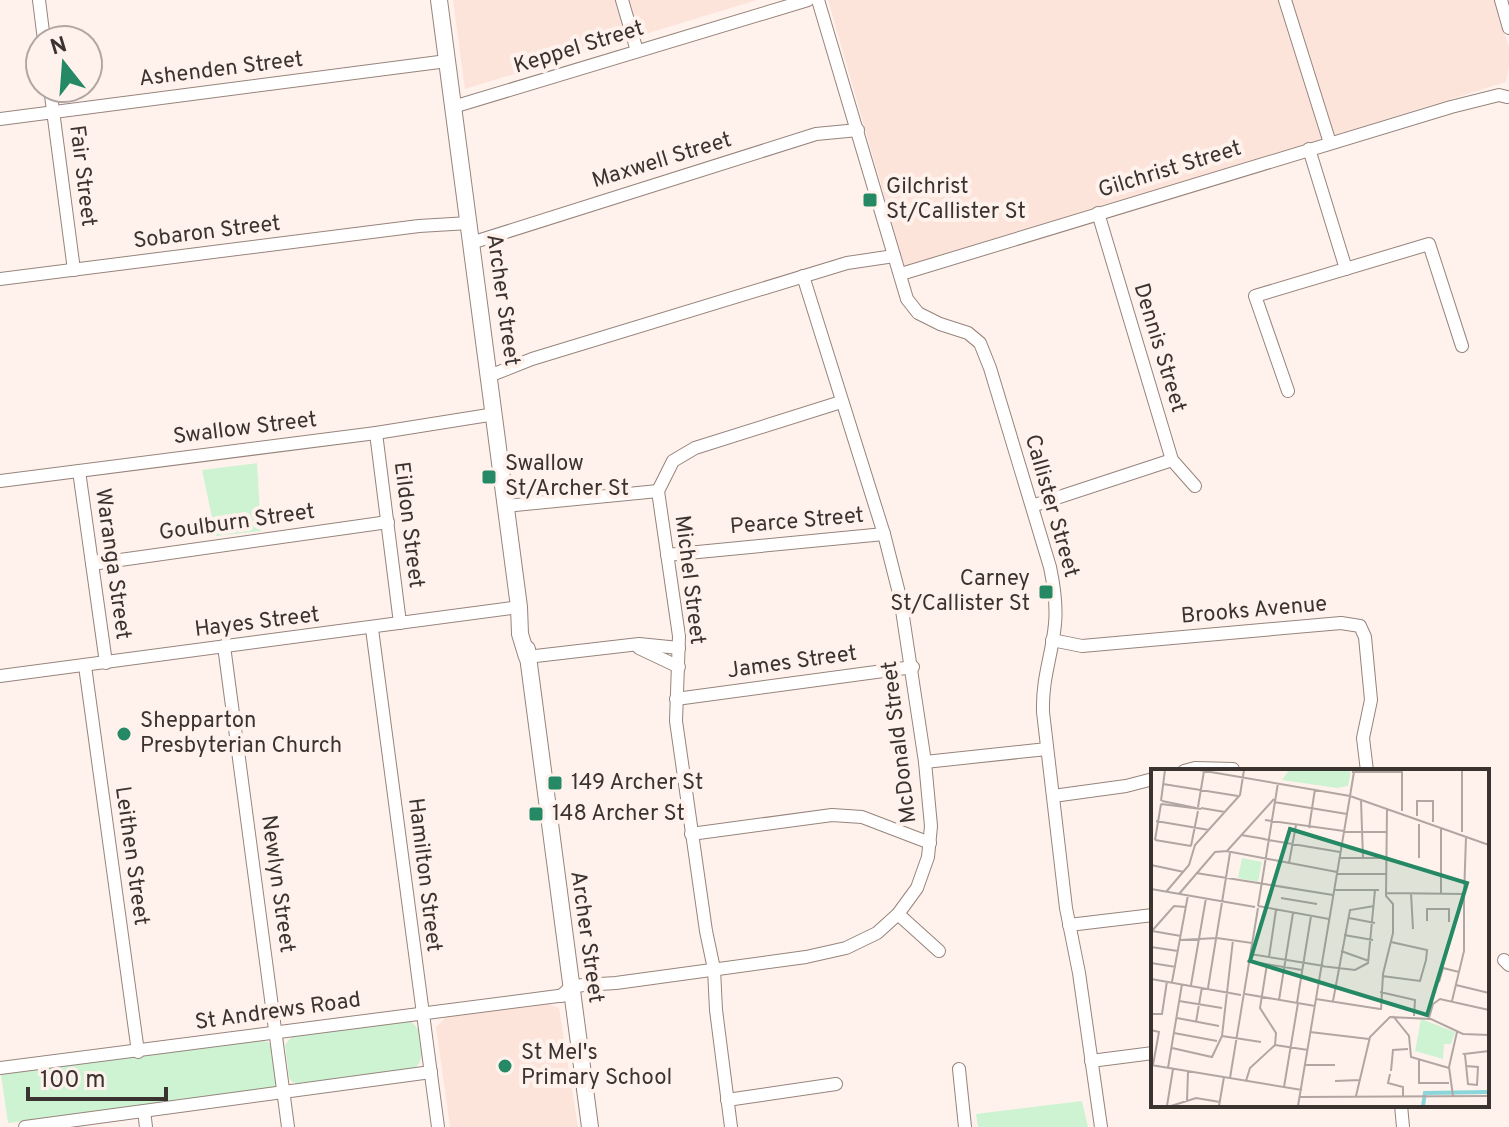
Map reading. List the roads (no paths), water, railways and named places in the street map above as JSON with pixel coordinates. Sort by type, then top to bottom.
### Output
[{"type":"main road","name":"Archer Street","points":[[439,0],[519,607],[527,633],[527,657],[568,992],[590,1127]]},
{"type":"street","points":[[39,0],[42,24]]},
{"type":"street","points":[[622,0],[637,51]]},
{"type":"street","name":"Keppel Street","points":[[453,107],[808,0]]},
{"type":"street","name":"Callister Street","points":[[818,0],[907,299],[918,313],[968,333],[980,343],[1050,567],[1055,596],[1055,625],[1042,686],[1047,749],[1069,925],[1101,1127]]},
{"type":"street","points":[[1285,0],[1330,143]]},
{"type":"street","points":[[1501,0],[1509,28]]},
{"type":"street","name":"Ashenden Street","points":[[0,119],[447,61]]},
{"type":"street","name":"Gilchrist Street","points":[[901,274],[1451,107],[1493,89],[1508,93]]},
{"type":"street","name":"Fair Street","points":[[52,104],[74,270]]},
{"type":"street","name":"Maxwell Street","points":[[470,228],[520,225],[816,134],[856,125]]},
{"type":"street","points":[[1309,149],[1346,269]]},
{"type":"street","name":"Dennis Street","points":[[1098,213],[1172,460],[1195,486]]},
{"type":"street","name":"Sobaron Street","points":[[0,279],[419,226],[470,228]]},
{"type":"street","points":[[1288,391],[1255,296],[1429,244],[1462,346]]},
{"type":"street","points":[[489,370],[893,251]]},
{"type":"street","name":"McDonald Street","points":[[568,992],[818,955],[846,948],[877,933],[898,914],[917,888],[930,843],[925,762],[900,597],[884,534],[803,276]]},
{"type":"street","name":"Michel Street","points":[[731,1127],[676,721],[679,648],[658,491],[673,461],[695,448],[841,402]]},
{"type":"street","name":"Swallow Street","points":[[0,481],[376,433],[495,414]]},
{"type":"street","name":"Eildon Street","points":[[376,433],[400,623]]},
{"type":"street","points":[[1032,506],[1172,460]]},
{"type":"street","name":"Waranga Street","points":[[79,471],[106,663]]},
{"type":"street","points":[[505,506],[658,491]]},
{"type":"street","name":"Goulburn Street","points":[[92,564],[388,522]]},
{"type":"street","name":"Pearce Street","points":[[667,555],[884,534]]},
{"type":"street","name":"Hayes Street","points":[[0,676],[372,629],[519,607]]},
{"type":"street","name":"Brooks Avenue","points":[[1052,640],[1082,646],[1341,623],[1360,626],[1365,637],[1371,700],[1363,738],[1367,769]]},
{"type":"street","name":"Hamilton Street","points":[[372,629],[438,1127]]},
{"type":"street","points":[[629,644],[679,667]]},
{"type":"street","points":[[527,657],[629,644],[679,648]]},
{"type":"street","name":"Newlyn Street","points":[[224,646],[288,1127]]},
{"type":"street","name":"Leithen Street","points":[[85,666],[138,1052]]},
{"type":"street","name":"James Street","points":[[676,699],[913,667]]},
{"type":"street","points":[[925,762],[1047,749]]},
{"type":"street","points":[[1191,769],[1233,769]]},
{"type":"street","points":[[1053,796],[1151,780]]},
{"type":"street","points":[[691,834],[832,815],[862,817],[930,843]]},
{"type":"street","points":[[898,914],[939,951]]},
{"type":"street","points":[[1069,925],[1151,915]]},
{"type":"street","name":"St Andrews Road","points":[[0,1068],[138,1052],[568,992]]},
{"type":"street","points":[[1091,1061],[1151,1053]]},
{"type":"street","points":[[959,1069],[965,1127]]},
{"type":"street","points":[[25,1127],[431,1072]]},
{"type":"street","points":[[727,1100],[836,1084]]},
{"type":"street","points":[[1401,1107],[1403,1127]]},
{"type":"street","points":[[144,1111],[146,1127]]},
{"type":"place","name":"Gilchrist St/Callister St","points":[[870,200]]},
{"type":"place","name":"Swallow St/Archer St","points":[[489,477]]},
{"type":"place","name":"Carney St/Callister St","points":[[1046,592]]},
{"type":"place","name":"Shepparton Presbyterian Church","points":[[124,734]]},
{"type":"place","name":"149 Archer St","points":[[555,783]]},
{"type":"place","name":"148 Archer St","points":[[536,814]]},
{"type":"place","name":"St Mel's Primary School","points":[[505,1066]]}]
